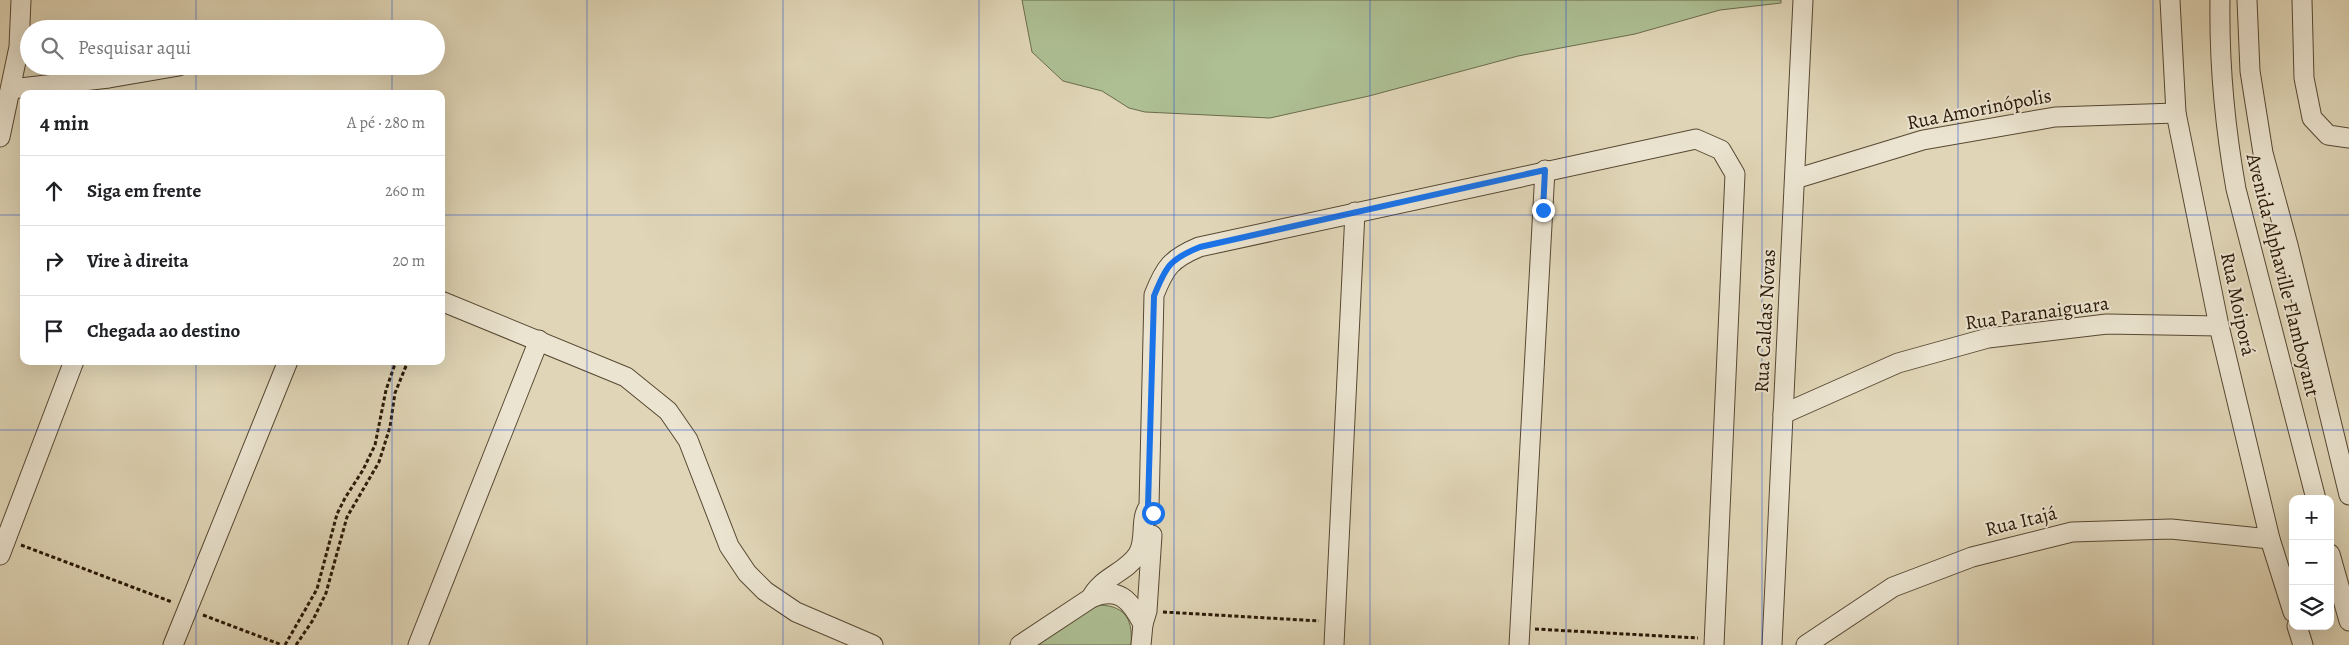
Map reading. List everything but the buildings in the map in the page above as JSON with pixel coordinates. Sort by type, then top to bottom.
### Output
[{"type":"street","points":[[21,0],[22,20]]},
{"type":"street","name":"Rua Caldas Novas","points":[[1772,645],[1803,0]]},
{"type":"street","name":"Rua Moiporá","points":[[2170,0],[2176,113],[2219,326],[2270,539],[2289,599]]},
{"type":"street","name":"Avenida Alphaville Flamboyant","points":[[2220,0],[2219,52],[2230,159],[2236,189],[2315,495]]},
{"type":"street","name":"Avenida Alphaville Flamboyant","points":[[2247,0],[2250,71],[2262,153],[2288,245],[2349,495]]},
{"type":"street","points":[[2302,0],[2304,78],[2312,118],[2328,135],[2349,138]]},
{"type":"street","points":[[0,137],[20,60]]},
{"type":"street","points":[[11,90],[126,75]]},
{"type":"street","name":"Rua Amorinópolis","points":[[1795,179],[1923,140],[2045,118],[2176,113]]},
{"type":"street","points":[[1091,598],[1096,588],[1130,564],[1141,548],[1144,512],[1148,506],[1154,296],[1163,272],[1180,255],[1200,247],[1696,138],[1722,150],[1735,174],[1714,642]]},
{"type":"street","points":[[2230,159],[2262,153]]},
{"type":"street","points":[[1520,637],[1545,170]]},
{"type":"street","points":[[1334,645],[1355,212]]},
{"type":"street","points":[[445,303],[626,377],[668,411],[688,440],[729,546],[747,573],[766,591],[796,612],[873,645]]},
{"type":"street","name":"Rua Paranaiguara","points":[[1783,414],[1898,363],[1988,338],[2108,324],[2219,326]]},
{"type":"street","points":[[418,645],[538,340]]},
{"type":"street","points":[[3,547],[72,365]]},
{"type":"street","points":[[173,645],[286,365]]},
{"type":"street","points":[[1140,645],[1145,617],[1153,513],[1148,506]]},
{"type":"street","name":"Rua Itajá","points":[[1806,645],[1893,587],[1972,557],[2072,532],[2171,528],[2270,539]]},
{"type":"street","points":[[2334,568],[2349,621]]},
{"type":"street","points":[[1020,645],[1091,598],[1102,593],[1118,594],[1145,617]]},
{"type":"street","points":[[2298,630],[2303,645]]},
{"type":"path","points":[[3,547],[188,609],[283,645],[314,596],[322,576],[337,514],[369,458],[380,425],[386,390],[395,365]]},
{"type":"path","points":[[296,645],[313,620],[326,593],[347,517],[378,462],[390,427],[395,392],[406,365]]},
{"type":"path","points":[[1145,617],[1335,622]]},
{"type":"path","points":[[1520,637],[1714,642]]},
{"type":"green space","points":[[1022,0],[1781,0],[1781,3],[1720,10],[1635,34],[1518,56],[1369,96],[1270,118],[1145,112],[1129,108],[1102,91],[1063,81],[1032,52]]},
{"type":"green space","points":[[1100,605],[1117,608],[1126,617],[1131,629],[1131,645],[1038,645],[1093,607]]},
{"type":"route","points":[[1153,513],[1148,506],[1154,296],[1163,272],[1180,255],[1200,247],[1545,170],[1543,210]]}]
